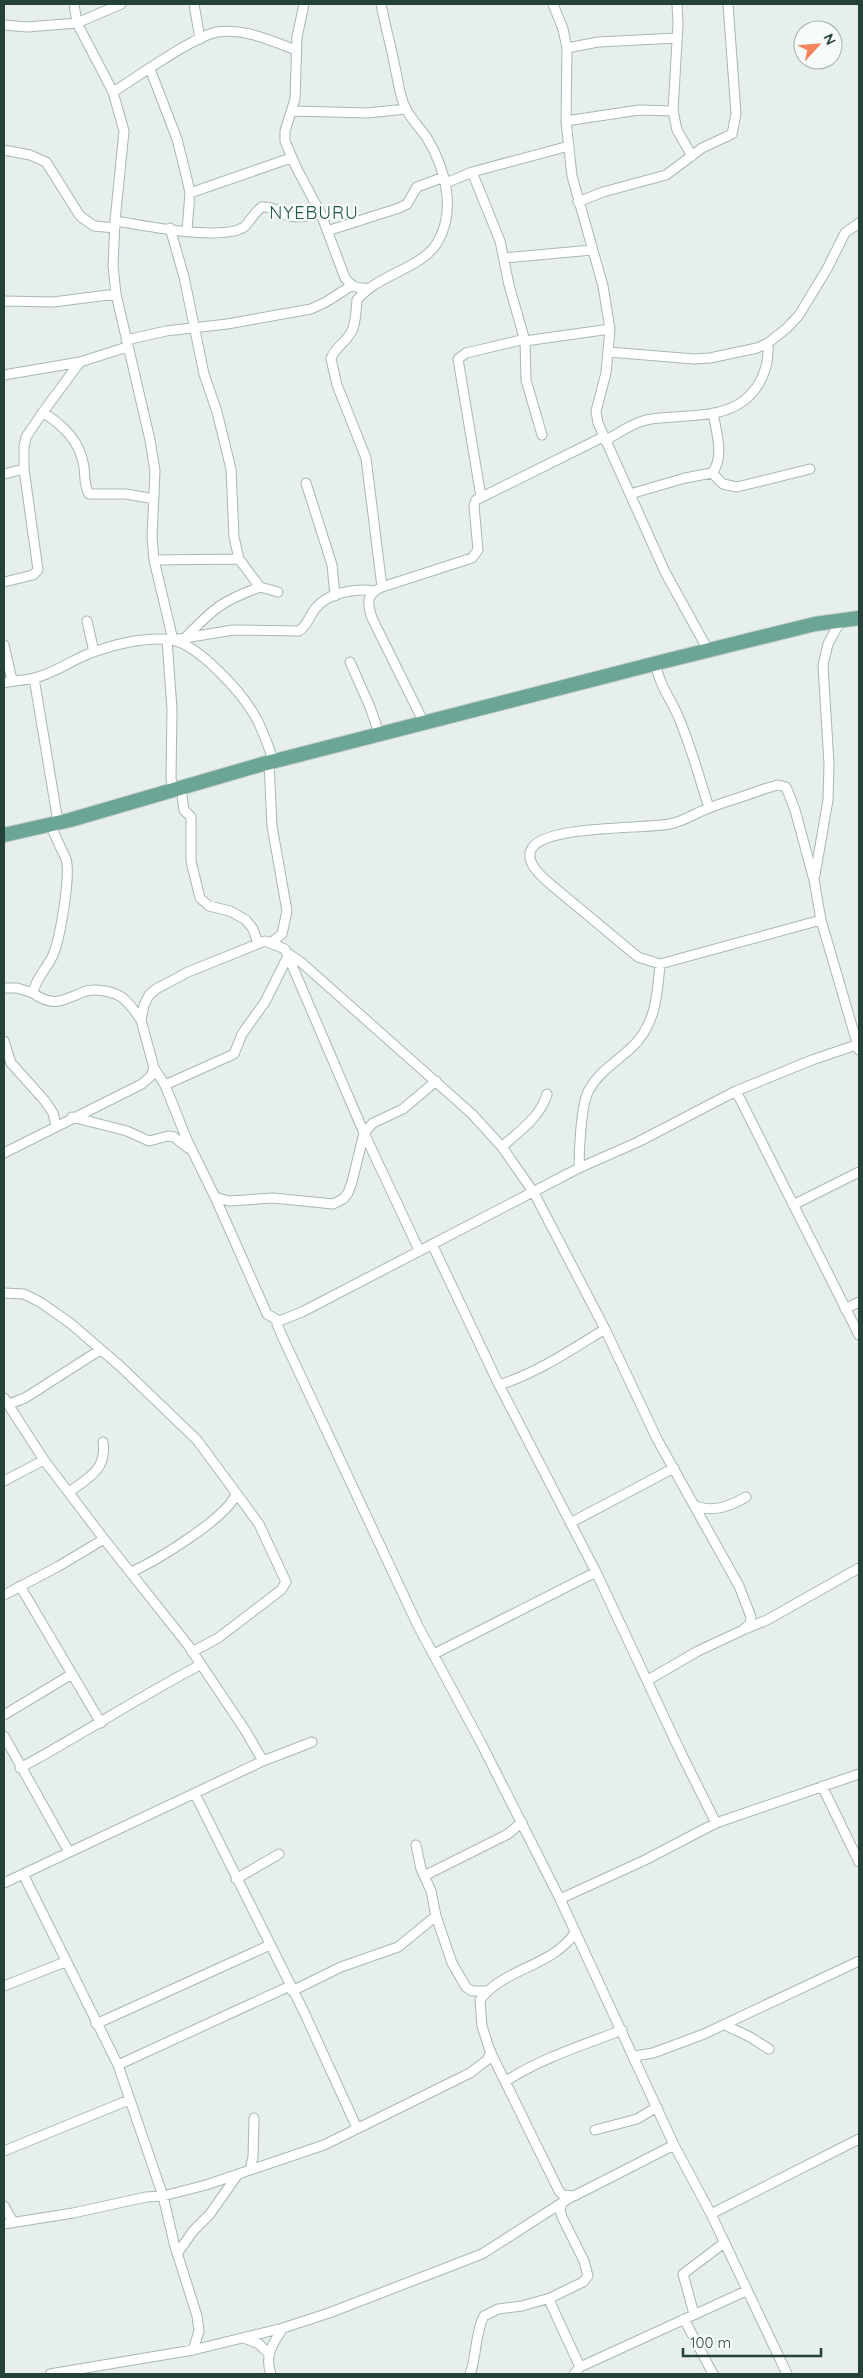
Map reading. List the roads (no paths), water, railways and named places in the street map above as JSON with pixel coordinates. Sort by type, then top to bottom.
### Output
[{"type":"main road","points":[[4,834],[70,820],[272,762],[380,736],[655,663],[842,620],[859,618]]},
{"type":"street","points":[[74,4],[77,23],[113,92],[122,117],[124,144],[118,184],[113,266],[116,294],[126,344],[150,440],[155,470],[152,537],[154,560],[170,640],[171,778],[184,810],[191,817],[191,860],[200,898],[203,903],[214,908],[230,911],[246,920],[253,929],[258,943]]},
{"type":"street","points":[[4,25],[27,26],[77,23],[122,4]]},
{"type":"street","points":[[194,4],[200,38]]},
{"type":"street","points":[[304,4],[297,37],[296,86],[293,111],[285,131],[285,141],[291,158],[321,214],[344,278],[351,286],[358,289],[369,288]]},
{"type":"street","points":[[381,4],[400,94],[405,109],[427,138],[445,180],[448,207],[437,242],[427,253],[369,288],[357,300],[351,334],[336,348],[331,359],[337,385],[366,458],[377,588],[368,598],[368,606],[372,618],[424,723]]},
{"type":"street","points":[[553,4],[563,30],[567,48],[566,121],[578,202],[603,286],[610,329],[609,352],[596,411],[604,439],[665,572],[708,650]]},
{"type":"street","points":[[677,4],[673,111],[680,137],[692,156]]},
{"type":"street","points":[[578,202],[603,192],[666,175],[702,148],[732,134],[736,114],[728,4]]},
{"type":"street","points":[[113,92],[200,38],[217,32],[245,33],[296,50]]},
{"type":"street","points":[[567,48],[598,42],[677,38]]},
{"type":"street","points":[[150,69],[177,139],[190,193],[187,230]]},
{"type":"street","points":[[293,111],[368,113],[405,109]]},
{"type":"street","points":[[566,121],[639,110],[673,111]]},
{"type":"street","points":[[327,230],[408,204],[417,187],[569,146]]},
{"type":"street","points":[[4,150],[30,155],[46,162],[80,216],[94,226],[115,224],[215,234],[232,232],[244,226],[257,211],[268,207],[288,216],[299,217],[321,214]]},
{"type":"street","points":[[190,193],[291,158]]},
{"type":"street","points":[[472,172],[495,225],[504,258],[509,285],[525,340],[526,380],[542,435]]},
{"type":"street","points":[[609,352],[694,359],[710,358],[757,348],[768,343],[787,328],[798,316],[827,269],[845,233],[859,223]]},
{"type":"street","points":[[170,228],[184,277],[205,379],[217,412],[231,469],[234,538],[238,560],[260,587],[278,592]]},
{"type":"street","points":[[504,258],[592,250]]},
{"type":"street","points":[[4,375],[80,362],[126,344],[193,327],[227,324],[311,308],[326,302],[351,286]]},
{"type":"street","points":[[4,301],[53,302],[116,294]]},
{"type":"street","points":[[481,497],[458,359],[466,353],[525,340],[610,329]]},
{"type":"street","points":[[4,645],[8,682],[34,678],[94,652],[139,642],[170,640],[233,630],[299,632],[319,605],[335,596],[355,589],[377,588],[472,558],[478,550],[479,543],[474,506],[481,497],[637,423],[667,417],[713,413],[734,406],[752,394],[760,383],[767,367],[768,343]]},
{"type":"street","points":[[4,582],[33,575],[39,566],[24,469],[26,437],[80,362]]},
{"type":"street","points":[[43,412],[64,427],[71,435],[82,460],[86,487],[89,494],[126,494],[154,500]]},
{"type":"street","points":[[712,473],[718,462],[718,446],[713,413]]},
{"type":"street","points":[[4,474],[24,469]]},
{"type":"street","points":[[712,473],[723,484],[737,487],[810,469]]},
{"type":"street","points":[[630,494],[685,478],[712,473]]},
{"type":"street","points":[[306,483],[332,565],[335,596]]},
{"type":"street","points":[[154,560],[238,560]]},
{"type":"street","points":[[186,637],[215,608],[226,600],[260,587]]},
{"type":"street","points":[[814,880],[828,800],[829,764],[823,665],[828,644],[842,620]]},
{"type":"street","points":[[87,621],[94,652]]},
{"type":"street","points":[[170,640],[202,656],[217,669],[245,701],[261,728],[272,762],[272,826],[287,911],[282,934],[272,942]]},
{"type":"street","points":[[350,662],[370,707],[380,736]]},
{"type":"street","points":[[655,663],[660,683],[677,715],[690,748],[709,808]]},
{"type":"street","points":[[33,993],[41,972],[53,956],[68,882],[66,859],[54,838],[55,822],[34,678]]},
{"type":"street","points":[[279,1321],[302,1312],[418,1250],[534,1193],[579,1168],[638,1142],[736,1091],[859,1046],[821,920],[814,880],[796,810],[786,786],[778,785],[764,788],[671,824],[604,828],[556,836],[540,841],[533,846],[530,852],[531,861],[536,870],[549,883],[638,957],[660,964],[821,920]]},
{"type":"street","points":[[141,1020],[144,1005],[149,995],[156,989],[188,972],[258,943],[272,942],[286,949],[364,1133],[418,1250]]},
{"type":"street","points":[[289,954],[302,963],[472,1114],[502,1147],[534,1193],[605,1329],[657,1439],[720,1548],[751,1617],[750,1624],[743,1630]]},
{"type":"street","points":[[165,1085],[234,1054],[242,1034],[265,1002],[289,954]]},
{"type":"street","points":[[579,1168],[588,1092],[601,1072],[632,1047],[647,1026],[656,1008],[660,964]]},
{"type":"street","points":[[4,988],[17,988],[33,993],[48,1001],[63,1002],[85,991],[113,992],[123,997],[141,1020],[154,1068],[165,1085],[193,1153],[268,1314],[279,1321]]},
{"type":"street","points":[[4,1041],[12,1063],[45,1101],[53,1113],[56,1126]]},
{"type":"street","points":[[4,1153],[142,1084],[151,1076],[154,1068]]},
{"type":"street","points":[[215,1198],[229,1201],[273,1198],[321,1203],[338,1202],[348,1193],[364,1133],[373,1123],[403,1109],[436,1082]]},
{"type":"street","points":[[736,1091],[859,1335]]},
{"type":"street","points":[[502,1147],[536,1116],[542,1108],[546,1094]]},
{"type":"street","points":[[72,1118],[126,1131],[149,1141],[168,1136],[174,1137],[193,1153]]},
{"type":"street","points":[[794,1205],[859,1172]]},
{"type":"street","points":[[432,1244],[499,1385],[596,1572],[716,1823]]},
{"type":"street","points":[[4,1293],[24,1294],[40,1302],[70,1323],[120,1366],[197,1440],[259,1524],[286,1582],[281,1590],[218,1638],[192,1652]]},
{"type":"street","points":[[845,1309],[859,1302]]},
{"type":"street","points":[[279,1321],[277,1324],[282,1336],[434,1654],[560,1899],[674,2145],[711,2214],[787,2374]]},
{"type":"street","points":[[499,1385],[514,1381],[553,1361],[605,1329]]},
{"type":"street","points":[[100,1350],[25,1398],[6,1401],[44,1460],[192,1652],[246,1730],[263,1761]]},
{"type":"street","points":[[69,1492],[100,1467],[104,1460],[104,1442]]},
{"type":"street","points":[[4,1481],[44,1460]]},
{"type":"street","points":[[570,1523],[674,1468]]},
{"type":"street","points":[[131,1572],[162,1557],[230,1505],[236,1494]]},
{"type":"street","points":[[696,1506],[702,1509],[718,1509],[746,1497]]},
{"type":"street","points":[[4,1595],[104,1539]]},
{"type":"street","points":[[648,1680],[698,1651],[767,1620],[859,1568]]},
{"type":"street","points":[[434,1654],[596,1572]]},
{"type":"street","points":[[20,1586],[102,1723]]},
{"type":"street","points":[[20,1768],[102,1723],[151,1691],[200,1665]]},
{"type":"street","points":[[4,1715],[72,1674]]},
{"type":"street","points":[[4,1736],[20,1768],[69,1852]]},
{"type":"street","points":[[4,1882],[196,1794],[263,1761],[312,1742]]},
{"type":"street","points":[[560,1899],[646,1860],[716,1823],[859,1774]]},
{"type":"street","points":[[822,1786],[859,1862]]},
{"type":"street","points":[[196,1794],[357,2128]]},
{"type":"street","points":[[424,1876],[508,1834],[522,1822]]},
{"type":"street","points":[[416,1845],[424,1876],[431,1891],[436,1916],[460,1979],[472,1991],[486,1991]]},
{"type":"street","points":[[236,1879],[279,1854]]},
{"type":"street","points":[[23,1874],[65,1962],[118,2065],[164,2196],[177,2254],[199,2331],[194,2350]]},
{"type":"street","points":[[118,2065],[340,1967],[398,1947],[436,1916]]},
{"type":"street","points":[[572,2197],[563,2195],[559,2191],[491,2052],[482,2026],[480,2000],[493,1984],[557,1953],[575,1933]]},
{"type":"street","points":[[96,2024],[270,1945]]},
{"type":"street","points":[[634,2056],[653,2053],[725,2025],[859,1961]]},
{"type":"street","points":[[4,1986],[65,1962]]},
{"type":"street","points":[[725,2025],[750,2036],[769,2049]]},
{"type":"street","points":[[504,2077],[551,2056],[622,2030]]},
{"type":"street","points":[[4,2224],[73,2213],[146,2197],[164,2196],[238,2174],[324,2145],[459,2079],[481,2066],[491,2052]]},
{"type":"street","points":[[481,2066],[492,2066],[504,2077]]},
{"type":"street","points":[[4,2151],[130,2100]]},
{"type":"street","points":[[595,2130],[637,2119],[657,2107]]},
{"type":"street","points":[[250,2170],[253,2157],[254,2118]]},
{"type":"street","points":[[711,2214],[859,2139]]},
{"type":"street","points":[[50,2374],[98,2370],[194,2350],[283,2328],[329,2314],[482,2254],[572,2197],[674,2145]]},
{"type":"street","points":[[177,2254],[193,2231],[210,2214],[238,2174]]},
{"type":"street","points":[[470,2374],[475,2360],[479,2326],[484,2316],[498,2309],[522,2306],[550,2298],[583,2282],[588,2276],[584,2262],[562,2217],[560,2210],[562,2203]]},
{"type":"street","points":[[4,2206],[13,2222]]},
{"type":"street","points":[[694,2314],[687,2295],[684,2274],[724,2243]]},
{"type":"street","points":[[550,2298],[577,2371],[746,2290]]},
{"type":"street","points":[[684,2319],[713,2374]]},
{"type":"street","points":[[271,2374],[268,2367],[269,2354],[272,2344],[283,2328]]},
{"type":"street","points":[[244,2338],[255,2341],[269,2354]]},
{"type":"district","name":"NYEBURU","points":[[314,212]]}]
